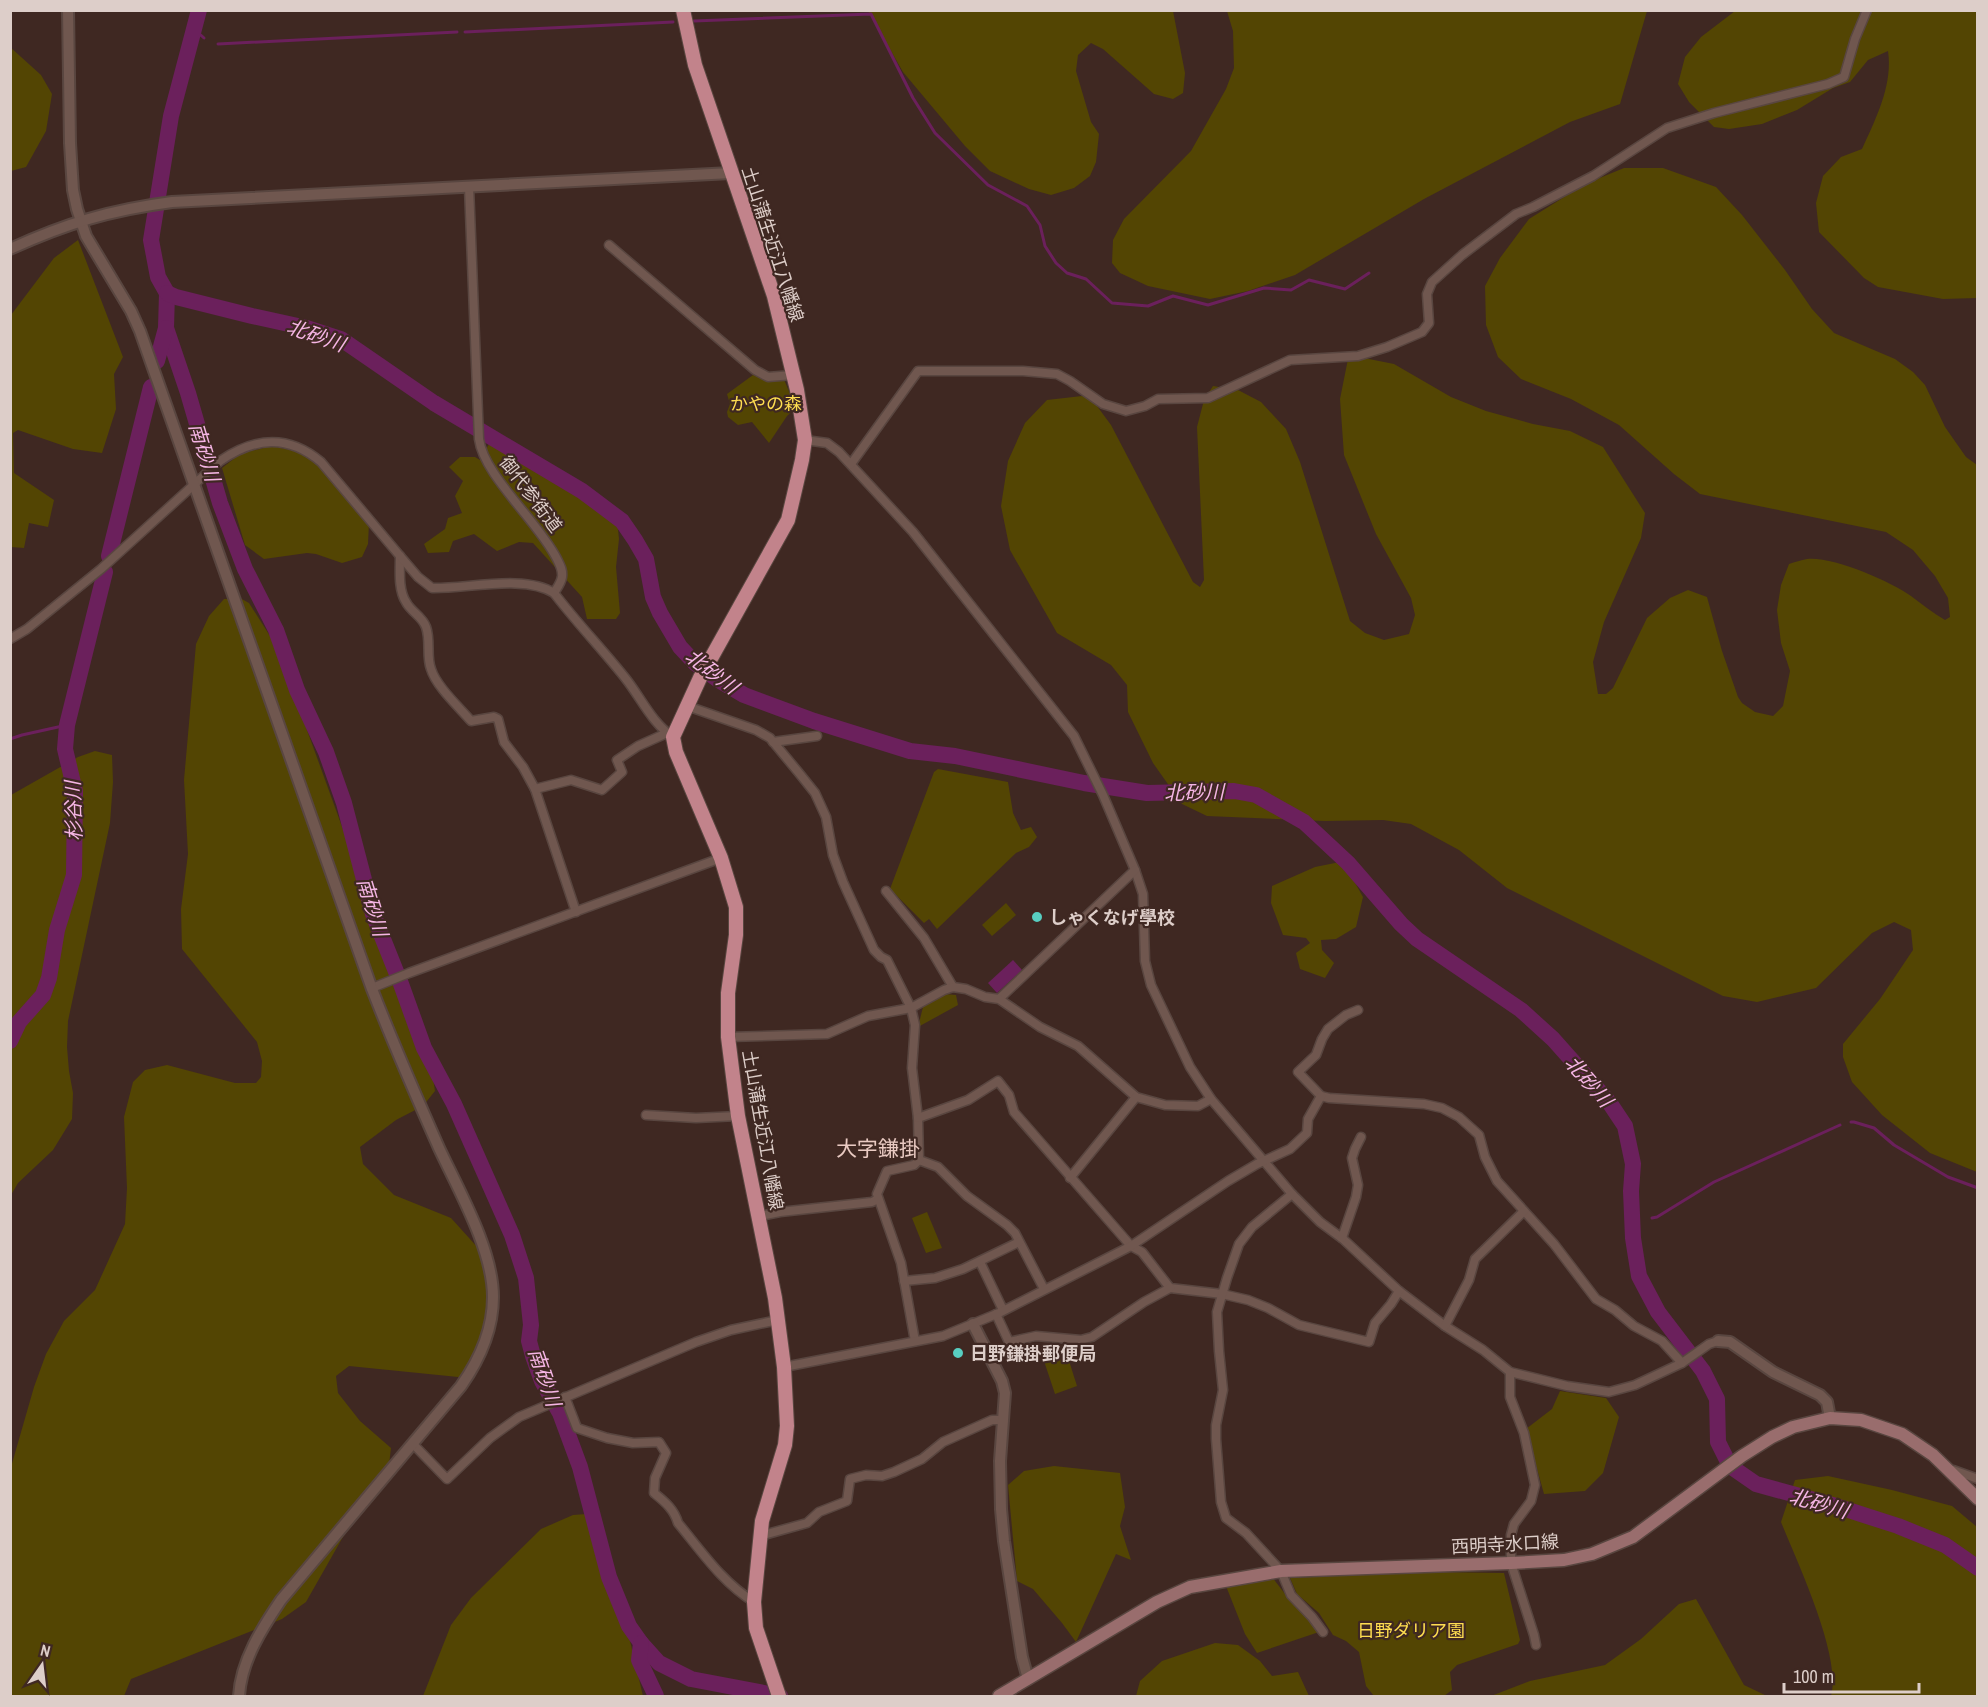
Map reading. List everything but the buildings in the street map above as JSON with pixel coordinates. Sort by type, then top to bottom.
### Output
[{"type":"main road","name":"土山蒲生近江八幡線","points":[[683,10],[695,65],[774,296],[801,409],[805,440],[788,520],[670,735],[721,858],[736,907],[736,935],[728,993],[728,1037],[738,1116],[775,1298],[784,1367],[788,1426],[762,1521],[754,1602],[756,1628],[779,1696]]},
{"type":"main road","name":"西明寺水口線","points":[[999,1696],[1157,1602],[1190,1587],[1281,1571],[1511,1563],[1564,1560],[1592,1554],[1633,1537],[1742,1456],[1773,1437],[1793,1427],[1830,1418],[1861,1420],[1902,1434],[1933,1455],[1977,1498]]},
{"type":"street","points":[[68,10],[70,143],[73,190],[80,220],[86,236],[131,311],[199,480],[372,988],[412,1089],[485,1250],[494,1296],[492,1318],[485,1344],[475,1367],[281,1600],[262,1628],[248,1659],[239,1696]]},
{"type":"street","points":[[851,464],[918,371],[1023,371],[1057,374],[1076,384],[1103,404],[1126,411],[1145,406],[1158,399],[1208,398],[1290,360],[1358,356],[1422,332],[1429,323],[1427,294],[1432,282],[1461,255],[1516,214],[1593,176],[1667,128],[1714,113],[1828,84],[1844,77],[1855,39],[1867,10]]},
{"type":"street","points":[[10,249],[80,220],[139,206],[172,202],[732,173]]},
{"type":"street","name":"御代参街道","points":[[469,187],[479,438],[484,460],[537,527],[552,550],[562,573],[562,579],[554,593]]},
{"type":"street","points":[[609,245],[755,370],[768,377],[793,375]]},
{"type":"street","points":[[805,440],[827,443],[851,464],[913,532],[1074,736],[1103,795],[1135,870],[1143,894],[1145,962],[1151,985],[1190,1067],[1211,1099],[1292,1194],[1330,1231],[1342,1238],[1399,1291],[1445,1326],[1483,1350],[1510,1372],[1567,1386],[1609,1392],[1635,1385],[1684,1362],[1709,1344],[1718,1341],[1730,1342],[1773,1372],[1820,1395],[1827,1402],[1830,1418]]},
{"type":"street","points":[[10,639],[27,629],[100,570],[220,461],[234,451],[266,442],[287,443],[307,451],[321,462],[418,577],[432,588],[498,583],[534,587],[554,593],[626,679],[653,718],[670,735],[638,746],[617,760],[622,772],[602,790],[571,780],[535,789]]},
{"type":"street","points":[[400,556],[402,593],[406,603],[421,616],[426,627],[429,638],[429,659],[435,678],[471,721],[494,717],[498,719],[504,742],[523,767],[535,789],[576,912]]},
{"type":"street","points":[[687,706],[756,730],[773,742],[815,793],[826,816],[833,855],[843,882],[874,950],[887,960],[911,1008],[915,1025],[912,1079],[918,1118],[919,1160],[914,1165],[887,1171],[877,1194],[901,1263],[915,1341]]},
{"type":"street","points":[[773,742],[817,736]]},
{"type":"street","points":[[372,988],[721,858]]},
{"type":"street","points":[[999,999],[1135,870]]},
{"type":"street","points":[[886,891],[924,938],[953,987]]},
{"type":"street","points":[[728,1037],[827,1034],[868,1016],[911,1008],[953,987],[966,989],[985,998],[999,999],[1040,1027],[1078,1046],[1136,1097],[1165,1105],[1198,1106],[1211,1099]]},
{"type":"street","points":[[1358,1010],[1346,1014],[1328,1029],[1316,1055],[1298,1072],[1321,1096],[1424,1104],[1442,1108],[1459,1117],[1479,1135],[1485,1157],[1497,1180],[1566,1258],[1596,1299],[1615,1310],[1634,1326],[1662,1341],[1684,1362]]},
{"type":"street","points":[[918,1118],[968,1100],[998,1081],[1009,1095],[1014,1112],[1131,1246],[1142,1252],[1170,1288]]},
{"type":"street","points":[[784,1367],[943,1336],[1044,1290],[1131,1246],[1228,1181],[1257,1164],[1290,1149],[1307,1133],[1308,1119],[1321,1096]]},
{"type":"street","points":[[1070,1178],[1136,1097]]},
{"type":"street","points":[[646,1115],[696,1118],[738,1116]]},
{"type":"street","points":[[1342,1238],[1356,1197],[1358,1185],[1352,1158],[1362,1137]]},
{"type":"street","points":[[919,1160],[938,1167],[967,1196],[1008,1225],[1044,1290]]},
{"type":"street","points":[[1292,1194],[1252,1227],[1239,1244],[1222,1294],[1217,1312],[1223,1390],[1215,1425],[1221,1502],[1226,1518],[1246,1533],[1281,1571],[1290,1595],[1323,1632]]},
{"type":"street","points":[[760,1216],[872,1202],[878,1199]]},
{"type":"street","points":[[1445,1326],[1469,1280],[1475,1259],[1524,1211]]},
{"type":"street","points":[[904,1281],[935,1278],[963,1269],[1019,1242]]},
{"type":"street","points":[[980,1262],[1009,1342],[1036,1336],[1081,1340],[1092,1337],[1144,1302],[1170,1288],[1222,1294],[1248,1300],[1299,1325],[1369,1342],[1375,1323],[1399,1291]]},
{"type":"street","points":[[413,1443],[447,1479],[490,1438],[519,1417],[696,1341],[731,1329],[778,1320]]},
{"type":"street","points":[[973,1324],[1002,1381],[1005,1393],[1000,1461],[1004,1541],[1022,1657],[1028,1679]]},
{"type":"street","points":[[1510,1372],[1510,1396],[1524,1433],[1535,1485],[1531,1501],[1514,1524],[1511,1536],[1511,1563],[1536,1645]]},
{"type":"street","points":[[564,1397],[577,1428],[607,1438],[633,1443],[659,1442],[666,1453],[655,1478],[654,1493],[669,1505],[678,1523],[718,1572],[735,1590],[754,1602]]},
{"type":"street","points":[[760,1536],[807,1523],[819,1512],[847,1501],[850,1479],[856,1476],[882,1476],[894,1472],[922,1459],[943,1442],[992,1420],[1004,1420]]},
{"type":"street","points":[[1951,1473],[1953,1470],[1977,1479]]},
{"type":"green space","points":[[1227,10],[1647,11],[1620,104],[1570,122],[1424,199],[1295,275],[1248,291],[1210,299],[1148,286],[1120,273],[1112,263],[1113,240],[1124,219],[1191,151],[1226,89],[1234,68],[1233,31]]},
{"type":"green space","points":[[868,11],[1173,11],[1185,73],[1183,93],[1173,99],[1154,94],[1103,49],[1091,43],[1078,55],[1076,71],[1091,122],[1099,134],[1096,162],[1090,176],[1074,188],[1051,195],[1029,189],[990,171],[965,146],[903,72]]},
{"type":"green space","points":[[1735,11],[1977,11],[1977,298],[1943,299],[1878,287],[1864,278],[1819,232],[1816,203],[1823,176],[1841,157],[1862,149],[1886,89],[1888,51],[1868,60],[1850,82],[1833,88],[1797,110],[1762,124],[1729,129],[1714,127],[1689,102],[1678,84],[1685,57],[1701,37]]},
{"type":"green space","points":[[10,47],[41,75],[52,94],[46,131],[26,167],[11,171]]},
{"type":"green space","points":[[1624,168],[1663,168],[1716,187],[1742,215],[1812,309],[1834,333],[1895,359],[1913,372],[1925,385],[1945,427],[1966,457],[1977,465],[1977,1172],[1930,1153],[1882,1115],[1852,1082],[1843,1057],[1843,1044],[1880,999],[1913,950],[1911,930],[1894,922],[1872,933],[1816,988],[1757,1002],[1723,996],[1507,888],[1459,850],[1411,824],[1383,820],[1325,821],[1207,816],[1182,804],[1153,763],[1128,712],[1127,685],[1111,665],[1057,633],[1010,550],[1001,506],[1008,461],[1025,423],[1047,400],[1082,396],[1094,402],[1111,425],[1193,582],[1200,587],[1204,580],[1197,427],[1204,400],[1213,386],[1238,390],[1261,402],[1286,429],[1300,462],[1350,621],[1365,633],[1384,640],[1409,634],[1415,615],[1411,598],[1376,534],[1344,455],[1340,399],[1348,359],[1364,358],[1394,364],[1451,397],[1486,411],[1570,431],[1603,447],[1645,513],[1641,538],[1604,622],[1593,662],[1598,694],[1606,694],[1613,688],[1647,618],[1670,598],[1688,590],[1707,597],[1722,651],[1742,703],[1755,712],[1773,716],[1783,706],[1790,671],[1781,643],[1777,610],[1781,585],[1789,564],[1805,559],[1831,561],[1861,571],[1902,590],[1945,620],[1950,617],[1948,598],[1935,576],[1913,550],[1886,532],[1700,494],[1619,425],[1571,399],[1521,379],[1498,357],[1486,325],[1485,286],[1500,258],[1529,219],[1585,184]]},
{"type":"green space","points":[[78,240],[123,357],[114,374],[116,409],[102,453],[73,449],[18,430],[13,433],[14,473],[54,500],[48,527],[29,523],[24,548],[11,547],[11,315],[54,258]]},
{"type":"green space","name":"かやの森","points":[[753,375],[769,379],[783,377],[796,408],[787,416],[769,443],[752,422],[738,425],[728,417],[730,404],[727,394]]},
{"type":"green space","points":[[489,444],[571,487],[617,520],[619,539],[616,567],[620,613],[616,619],[587,619],[582,597],[533,543],[519,542],[497,551],[474,534],[453,541],[449,552],[428,553],[424,544],[445,529],[448,518],[462,513],[455,496],[463,481],[449,467],[460,457],[475,457],[480,460]]},
{"type":"green space","points":[[271,446],[309,454],[369,523],[368,544],[362,557],[342,563],[307,553],[264,559],[245,545],[222,468],[240,454]]},
{"type":"green space","points":[[240,598],[249,603],[277,647],[433,1078],[435,1091],[423,1106],[396,1120],[360,1147],[363,1164],[394,1195],[451,1218],[479,1249],[492,1281],[487,1342],[468,1378],[349,1366],[336,1376],[338,1393],[360,1421],[391,1448],[388,1473],[360,1507],[306,1602],[282,1619],[131,1679],[124,1696],[11,1696],[11,1467],[46,1354],[64,1321],[95,1290],[125,1224],[127,1188],[124,1117],[133,1082],[145,1070],[167,1065],[235,1083],[256,1083],[261,1077],[262,1061],[257,1042],[182,949],[181,909],[188,854],[184,780],[196,644],[209,616],[224,599]]},
{"type":"green space","points":[[95,751],[112,755],[113,782],[110,823],[68,1021],[67,1047],[73,1093],[72,1119],[53,1150],[18,1183],[11,1195],[11,795],[78,757]]},
{"type":"green space","points":[[938,769],[1008,782],[1013,813],[1021,830],[1031,827],[1037,837],[1029,847],[1016,853],[937,929],[929,919],[924,923],[890,889],[934,772]]},
{"type":"green space","points":[[1340,862],[1349,872],[1363,897],[1356,927],[1336,939],[1321,940],[1322,950],[1334,963],[1325,978],[1300,969],[1296,953],[1310,943],[1306,938],[1283,935],[1271,903],[1272,886],[1315,867]]},
{"type":"green space","points":[[1006,903],[1016,915],[992,936],[982,925]]},
{"type":"green space","points":[[944,994],[956,995],[958,1005],[918,1027],[923,1007]]},
{"type":"green space","points":[[927,1212],[942,1248],[926,1253],[912,1218]]},
{"type":"green space","points":[[1064,1345],[1077,1386],[1055,1394],[1041,1352]]},
{"type":"green space","points":[[1560,1391],[1606,1398],[1619,1417],[1603,1473],[1585,1491],[1544,1494],[1526,1429],[1552,1409]]},
{"type":"green space","points":[[1054,1466],[1120,1473],[1125,1507],[1120,1526],[1131,1560],[1116,1554],[1076,1642],[1033,1589],[1017,1581],[1008,1485],[1024,1471]]},
{"type":"green space","points":[[1828,1476],[1952,1506],[1977,1527],[1977,1696],[1831,1696],[1833,1679],[1824,1634],[1807,1584],[1781,1522],[1795,1480]]},
{"type":"green space","points":[[600,1513],[643,1696],[423,1696],[451,1625],[471,1598],[541,1529],[573,1515]]},
{"type":"green space","name":"日野ダリア園","points":[[1430,1572],[1504,1573],[1520,1640],[1518,1644],[1457,1665],[1450,1672],[1452,1690],[1444,1696],[1374,1696],[1366,1686],[1359,1652],[1346,1641],[1333,1635],[1319,1613],[1297,1594],[1290,1578]]},
{"type":"green space","points":[[1272,1577],[1292,1603],[1310,1618],[1319,1632],[1257,1653],[1245,1634],[1226,1586]]},
{"type":"green space","points":[[1696,1599],[1744,1685],[1767,1696],[1491,1696],[1530,1681],[1605,1665],[1641,1639],[1679,1604]]},
{"type":"green space","points":[[1215,1643],[1238,1645],[1260,1661],[1272,1676],[1298,1672],[1309,1696],[1136,1696],[1140,1681],[1162,1661]]},
{"type":"shaded area","points":[[1013,960],[1022,970],[997,993],[988,983]]},
{"type":"waterway","name":"南砂川","points":[[199,10],[171,116],[151,240],[158,277],[167,293],[166,328],[188,393],[220,503],[245,569],[276,630],[297,690],[326,752],[344,803],[373,914],[424,1048],[454,1104],[512,1235],[526,1278],[531,1325],[529,1341],[533,1356],[542,1381],[560,1413],[580,1467],[609,1577],[629,1626],[659,1663],[691,1679],[780,1696]]},
{"type":"waterway","points":[[694,21],[871,14],[913,98],[935,133],[988,185],[1027,206],[1040,225],[1045,246],[1056,263],[1067,273],[1086,279],[1112,303],[1148,306],[1173,296],[1208,305],[1264,288],[1291,290],[1309,280],[1345,289],[1369,273]]},
{"type":"waterway","points":[[465,32],[673,22]]},
{"type":"waterway","points":[[193,28],[204,38]]},
{"type":"waterway","points":[[218,44],[457,32]]},
{"type":"waterway","name":"北砂川","points":[[167,293],[307,328],[341,339],[434,403],[582,491],[622,521],[635,540],[646,559],[653,597],[680,647],[695,663],[744,695],[814,721],[910,751],[955,756],[1084,783],[1147,793],[1234,791],[1256,795],[1304,822],[1348,863],[1417,939],[1521,1010],[1553,1039],[1609,1102],[1625,1126],[1633,1164],[1631,1191],[1633,1238],[1639,1276],[1658,1312],[1703,1371],[1717,1399],[1718,1442],[1730,1466],[1756,1484],[1898,1526],[1945,1545],[1978,1568]]},
{"type":"waterway","name":"杉谷川","points":[[157,361],[166,328]]},
{"type":"waterway","name":"杉谷川","points":[[109,556],[151,387]]},
{"type":"waterway","name":"杉谷川","points":[[10,1041],[19,1022],[43,995],[49,978],[57,930],[74,875],[75,791],[65,749],[67,725],[105,572]]},
{"type":"waterway","points":[[10,739],[67,725]]},
{"type":"waterway","points":[[1851,1122],[1874,1128],[1894,1145],[1948,1177],[1978,1188]]},
{"type":"waterway","points":[[1652,1218],[1714,1182],[1840,1125]]},
{"type":"waterway","name":"北砂川","points":[[1632,1218],[1638,1218]]},
{"type":"waterway","points":[[641,1643],[639,1660],[656,1696]]},
{"type":"place","name":"しゃくなげ學校","points":[[1037,917]]},
{"type":"place","name":"日野鎌掛郵便局","points":[[958,1353]]},
{"type":"district","name":"大字鎌掛","points":[[878,1148]]}]
